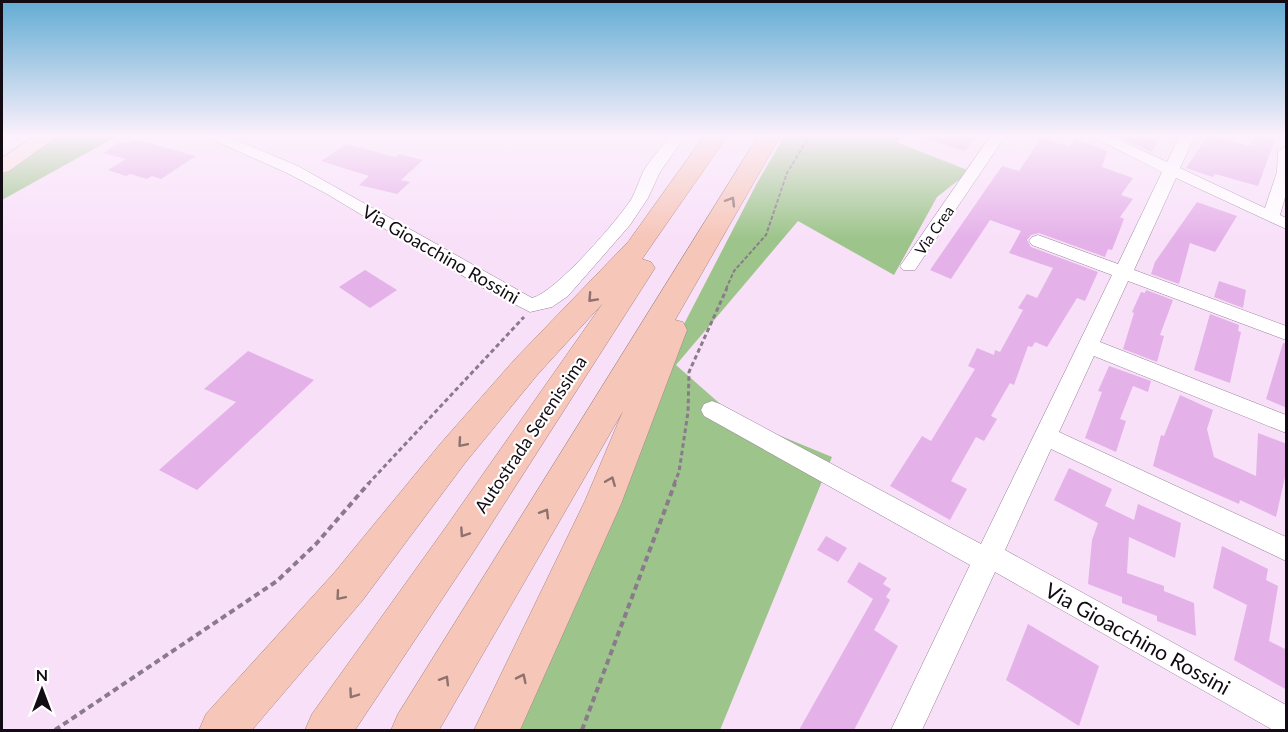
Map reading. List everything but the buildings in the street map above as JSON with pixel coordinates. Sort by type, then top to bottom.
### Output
[{"type":"highway","points":[[222,730],[348,587],[453,453],[520,375],[637,248],[693,169]]},
{"type":"highway","name":"Autostrada Serenissima","points":[[328,730],[460,539],[707,169]]},
{"type":"highway","points":[[414,730],[750,169]]},
{"type":"highway","points":[[496,730],[602,504],[670,334],[690,301],[711,234]]},
{"type":"street","name":"Via Gioacchino Rossini","points":[[292,169],[530,305],[545,302],[561,291],[624,221],[640,198],[653,169]]},
{"type":"street","name":"Via Crea","points":[[909,266],[976,169]]},
{"type":"street","points":[[1170,169],[1287,224]]},
{"type":"street","points":[[906,730],[1170,169]]},
{"type":"street","points":[[1270,217],[1286,172]]},
{"type":"street","points":[[1038,241],[1287,333]]},
{"type":"street","points":[[1088,345],[1287,424]]},
{"type":"street","name":"Via Gioacchino Rossini","points":[[712,410],[1287,721]]},
{"type":"street","points":[[1045,436],[1287,549]]},
{"type":"path","points":[[582,730],[679,472],[688,412],[689,372],[734,271],[766,235],[789,169]]},
{"type":"path","points":[[55,730],[277,581],[316,544],[398,450],[522,320],[530,305]]},
{"type":"green space","points":[[5,169],[58,169],[2,200],[2,171]]},
{"type":"green space","points":[[765,169],[970,171],[937,197],[894,275],[798,221],[676,365],[735,417],[832,457],[720,730],[497,730],[508,698],[683,326]]}]
